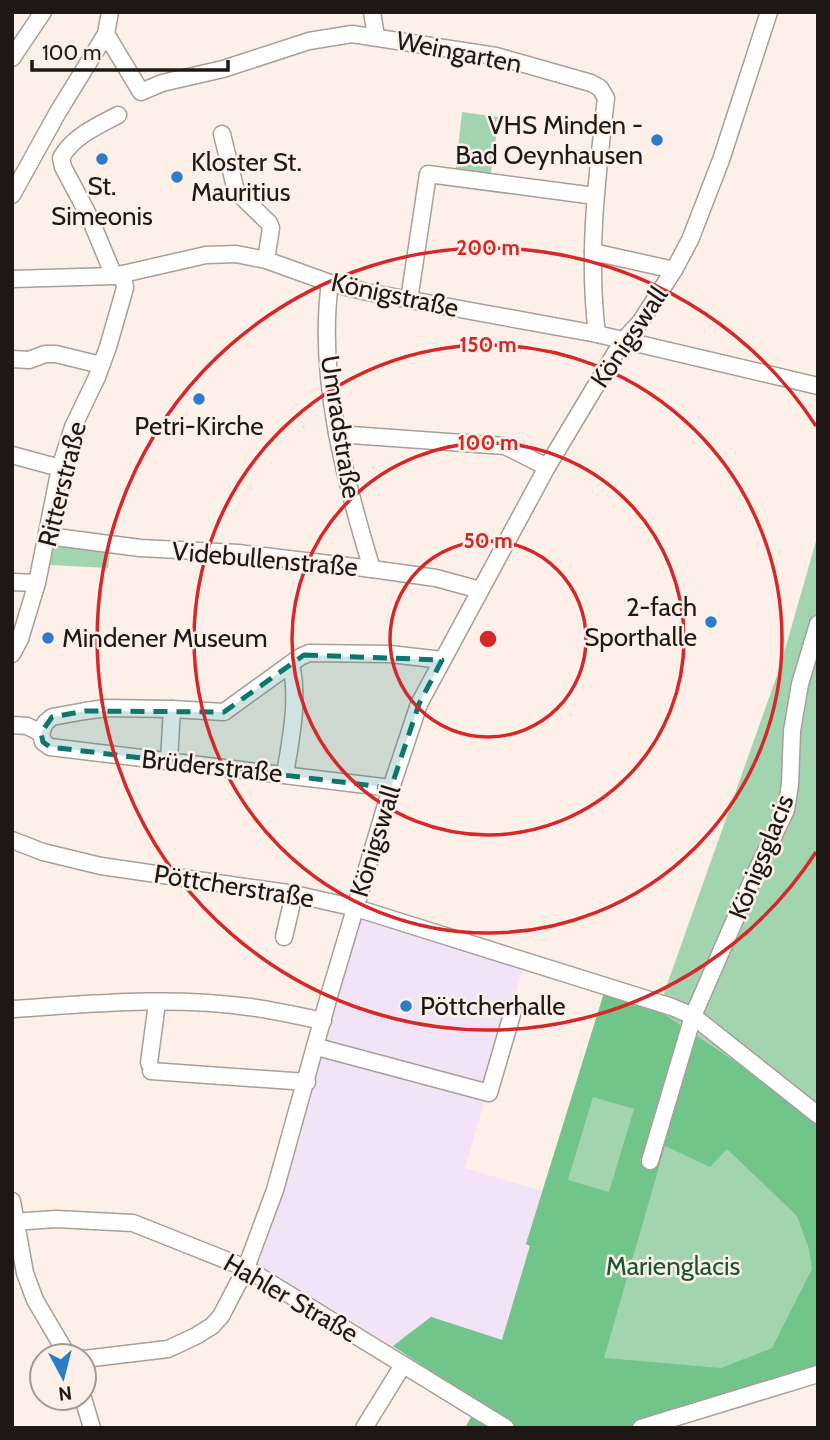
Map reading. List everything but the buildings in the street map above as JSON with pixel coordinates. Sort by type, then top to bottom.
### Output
[{"type":"street","points":[[12,58],[43,12]]},
{"type":"street","points":[[12,195],[58,112],[106,34],[110,12]]},
{"type":"street","points":[[372,12],[376,36]]},
{"type":"street","name":"Königswall","points":[[98,1357],[168,1349],[196,1336],[212,1326],[221,1316],[246,1268],[275,1191],[391,788],[419,704],[547,467],[622,342],[640,321],[674,270],[705,204],[769,12]]},
{"type":"street","name":"Weingarten","points":[[106,34],[141,92],[162,83],[223,69],[309,41],[352,34],[496,56],[582,80],[600,88],[606,98],[595,195],[592,290],[597,334]]},
{"type":"street","points":[[118,115],[87,131],[65,151],[61,161],[119,275]]},
{"type":"street","points":[[222,134],[236,191],[271,228],[266,260]]},
{"type":"street","points":[[410,300],[428,174],[595,195]]},
{"type":"street","name":"Königswall","points":[[593,252],[674,270]]},
{"type":"street","name":"Königstraße","points":[[12,279],[119,275],[206,255],[236,254],[266,260],[330,283],[597,334],[818,386]]},
{"type":"street","name":"Ritterstraße","points":[[12,654],[37,583],[60,468],[74,427],[102,365],[125,288],[119,275]]},
{"type":"street","name":"Umradstraße","points":[[330,283],[327,326],[337,434],[353,507],[372,569]]},
{"type":"street","points":[[12,359],[29,360],[45,354],[56,354],[102,365]]},
{"type":"street","points":[[337,434],[505,446],[547,467]]},
{"type":"street","points":[[12,455],[60,468]]},
{"type":"street","name":"Videbullenstraße","points":[[48,536],[140,548],[238,553],[372,569],[436,578],[480,590]]},
{"type":"street","points":[[12,582],[37,583]]},
{"type":"street","name":"Königsglacis","points":[[650,1161],[693,1016],[786,810],[792,731],[812,660],[818,624]]},
{"type":"street","points":[[12,732],[38,731],[52,717],[106,708],[224,712],[309,653],[390,654],[442,660]]},
{"type":"street","points":[[285,774],[295,693],[291,664]]},
{"type":"street","points":[[169,761],[172,709]]},
{"type":"street","points":[[12,725],[20,724],[38,731]]},
{"type":"street","name":"Brüderstraße","points":[[38,731],[43,742],[50,747],[391,788]]},
{"type":"street","name":"Pöttcherstraße","points":[[12,840],[43,852],[101,866],[294,894],[356,908],[648,999],[693,1016]]},
{"type":"street","points":[[284,937],[294,894]]},
{"type":"street","points":[[12,1009],[157,1003],[248,1007],[323,1021]]},
{"type":"street","points":[[157,1003],[150,1067],[307,1082]]},
{"type":"street","points":[[317,1047],[489,1093],[513,1011]]},
{"type":"street","points":[[693,1016],[818,1115]]},
{"type":"street","points":[[12,1200],[25,1273],[36,1300],[60,1342]]},
{"type":"street","name":"Hahler Straße","points":[[14,1222],[56,1219],[133,1223],[246,1268],[506,1428]]},
{"type":"street","points":[[364,1428],[403,1365]]},
{"type":"street","points":[[641,1428],[818,1374]]},
{"type":"highlighted area","points":[[304,655],[442,660],[419,704],[391,788],[50,747],[43,742],[41,733],[52,717],[85,711],[224,712]]},
{"type":"shaded area","points":[[361,919],[523,969],[465,1168],[542,1191],[526,1244],[530,1246],[502,1340],[431,1318],[393,1346],[259,1264]]},
{"type":"green space","points":[[462,112],[499,117],[490,179],[455,175]]},
{"type":"green space","name":"Marienglacis","points":[[818,534],[818,1376],[624,1428],[465,1428],[479,1403],[393,1346],[431,1317],[502,1340],[530,1246],[526,1244],[604,993],[658,1010],[780,667]]},
{"type":"green space","points":[[53,544],[110,550],[108,568],[50,565]]},
{"type":"green space","name":"Marienglacis","points":[[604,993],[658,1010],[818,1117],[818,1376],[624,1428],[465,1428],[479,1403],[393,1346],[431,1317],[502,1340],[530,1246],[526,1244]],"holes":[[[593,1097],[634,1109],[609,1192],[568,1180]],[[665,1146],[710,1167],[727,1149],[797,1216],[809,1249],[812,1269],[772,1348],[721,1368],[604,1358]]]},
{"type":"place","name":"VHS Minden - Bad Oeynhausen","points":[[657,140]]},
{"type":"place","name":"St. Simeonis","points":[[102,159]]},
{"type":"place","name":"Kloster St. Mauritius","points":[[177,177]]},
{"type":"place","name":"Petri-Kirche","points":[[199,399]]},
{"type":"place","name":"2-fach Sporthalle","points":[[711,622]]},
{"type":"place","name":"Mindener Museum","points":[[48,638]]},
{"type":"place","name":"Pöttcherhalle","points":[[406,1006]]}]
